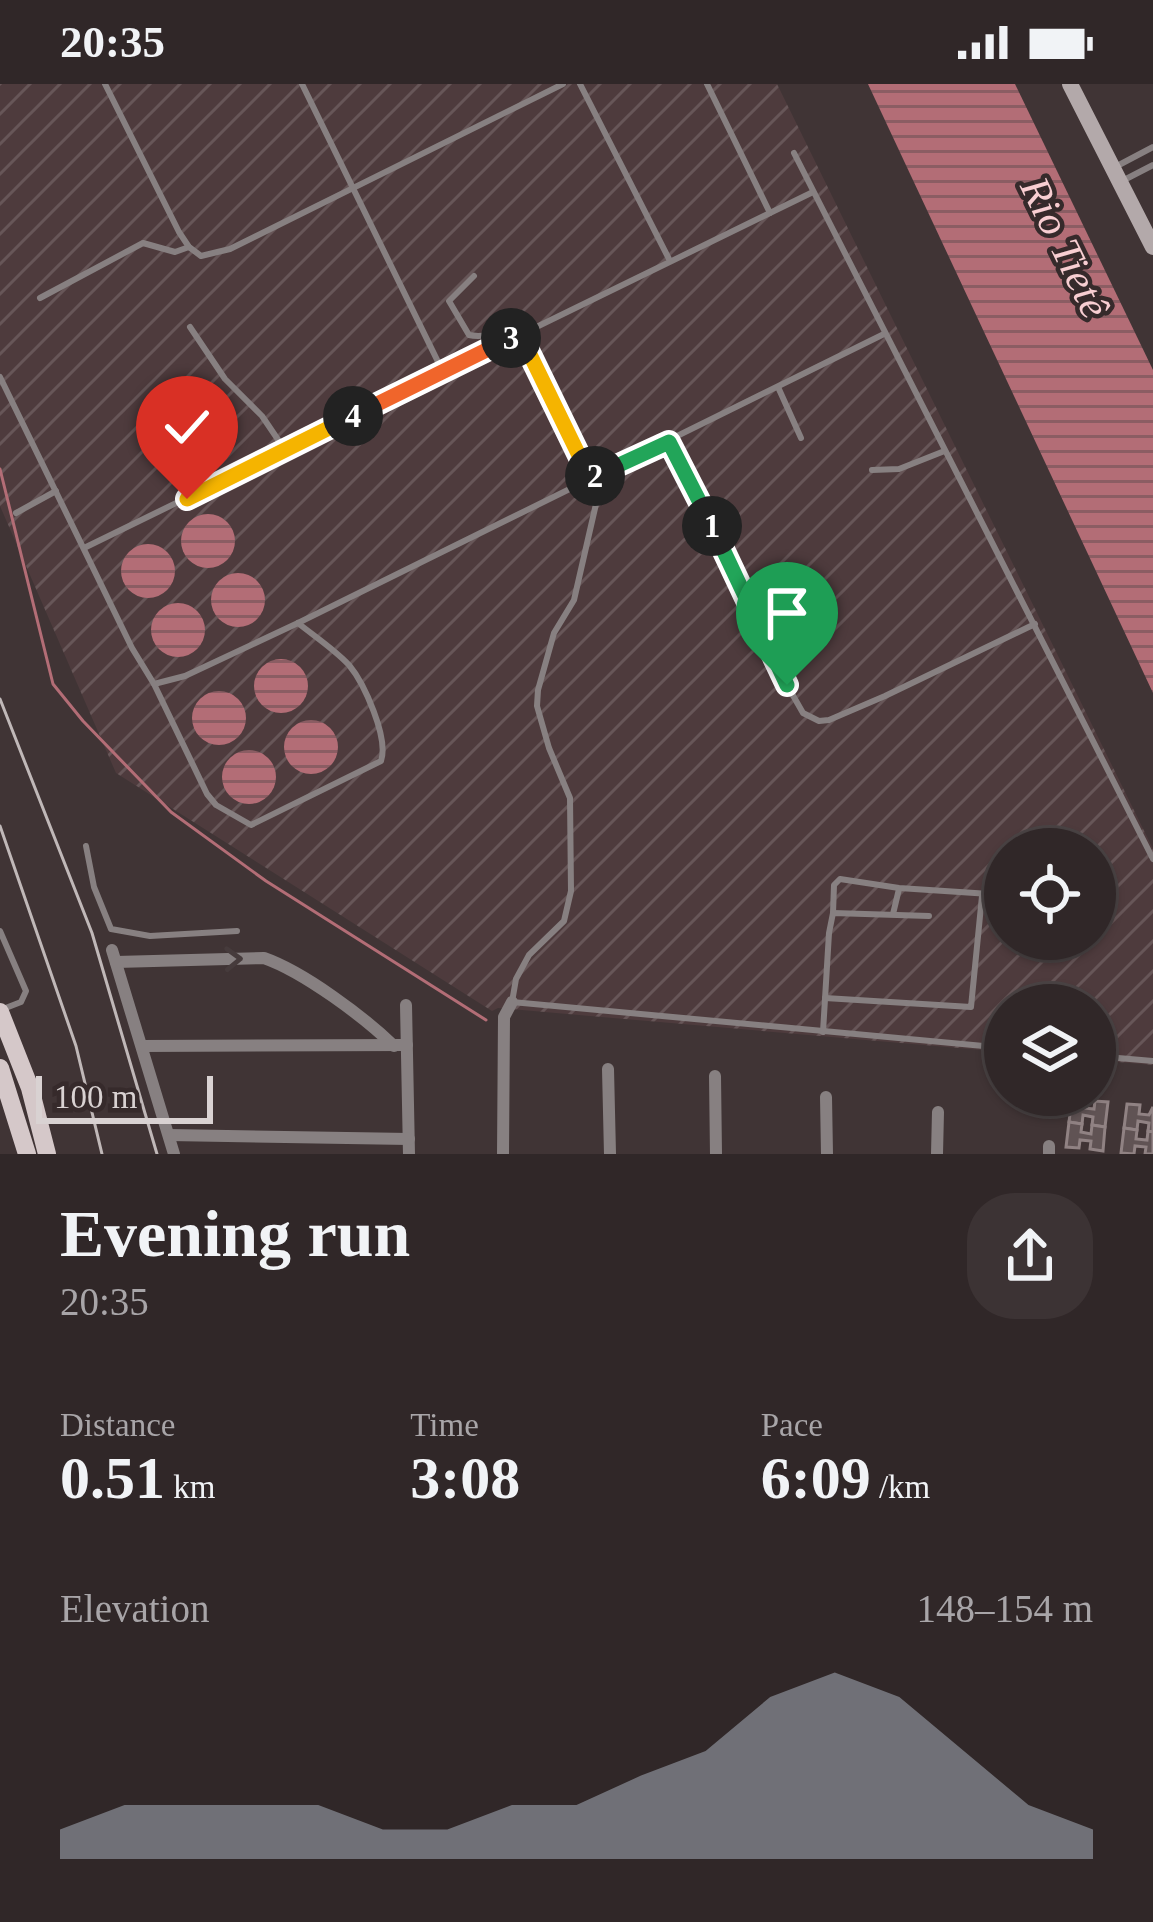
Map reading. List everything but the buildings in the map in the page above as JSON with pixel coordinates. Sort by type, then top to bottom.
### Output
[{"type":"main road","points":[[1070,84],[1153,248]]},
{"type":"main road","points":[[0,1011],[30,1088],[47,1154]]},
{"type":"main road","points":[[0,1068],[6,1102],[27,1154]]},
{"type":"street","points":[[174,1154],[114,956],[264,958],[400,1046]]},
{"type":"street","points":[[503,1154],[504,1017],[512,1002]]},
{"type":"street","points":[[170,1135],[409,1147],[400,1046],[406,1005]]},
{"type":"street","points":[[142,1046],[400,1046]]},
{"type":"street","points":[[608,1069],[610,1154]]},
{"type":"street","points":[[715,1076],[716,1154]]},
{"type":"street","points":[[6,1102],[30,1088]]},
{"type":"street","points":[[826,1097],[827,1154]]},
{"type":"street","points":[[937,1154],[938,1112]]},
{"type":"lane","points":[[105,84],[189,248],[201,256],[230,249],[563,84]]},
{"type":"lane","points":[[302,84],[444,372]]},
{"type":"lane","points":[[580,84],[670,261]]},
{"type":"lane","points":[[707,84],[770,213]]},
{"type":"lane","points":[[1117,174],[1153,147]]},
{"type":"lane","points":[[794,153],[1153,859]]},
{"type":"lane","points":[[1117,174],[1153,165]]},
{"type":"lane","points":[[84,548],[813,192]]},
{"type":"lane","points":[[40,298],[143,243],[175,252],[189,248]]},
{"type":"lane","points":[[474,276],[449,301],[469,335],[520,334]]},
{"type":"lane","points":[[190,327],[225,379],[262,416],[285,450]]},
{"type":"lane","points":[[520,334],[590,478],[596,504],[574,600],[554,633],[538,690],[537,706],[549,748],[570,798],[571,891],[564,921],[529,955],[516,980],[512,1002],[984,1046]]},
{"type":"lane","points":[[154,684],[185,676],[298,622],[884,334]]},
{"type":"lane","points":[[0,377],[207,794],[216,805],[251,825],[381,760],[385,749],[352,668],[298,622]]},
{"type":"lane","points":[[778,387],[801,438]]},
{"type":"lane","points":[[669,442],[744,588],[787,685],[803,713],[818,721],[885,696],[1035,624]]},
{"type":"lane","points":[[872,470],[899,469],[944,451]]},
{"type":"lane","points":[[16,513],[56,491]]},
{"type":"lane","points":[[86,846],[114,956]]},
{"type":"lane","points":[[823,1032],[825,998],[833,913],[834,885],[840,880],[982,896],[970,1007],[825,998]]},
{"type":"lane","points":[[893,914],[899,888]]},
{"type":"lane","points":[[833,913],[929,916]]},
{"type":"lane","points":[[110,929],[150,936],[237,931]]},
{"type":"lane","points":[[0,932],[26,996],[0,1011]]},
{"type":"lane","points":[[1116,1057],[1153,1060]]},
{"type":"shaded area","points":[[0,84],[777,84],[1153,849],[1153,1065],[1116,1062],[1116,984],[984,984],[984,1050],[492,1011],[116,773],[0,506]]},
{"type":"water","name":"Rio Tietê","points":[[868,84],[1015,84],[1153,370],[1153,693]]},
{"type":"water","points":[[208,514],[227,522],[235,541],[227,560],[208,568],[189,560],[181,541],[189,522]]},
{"type":"water","points":[[148,544],[167,552],[175,571],[167,590],[148,598],[129,590],[121,571],[129,552]]},
{"type":"water","points":[[238,573],[257,581],[265,600],[257,619],[238,627],[219,619],[211,600],[219,581]]},
{"type":"water","points":[[178,603],[197,611],[205,630],[197,649],[178,657],[159,649],[151,630],[159,611]]},
{"type":"water","points":[[281,659],[300,667],[308,686],[300,705],[281,713],[262,705],[254,686],[262,667]]},
{"type":"water","points":[[219,691],[238,699],[246,718],[238,737],[219,745],[200,737],[192,718],[200,699]]},
{"type":"water","points":[[311,720],[330,728],[338,747],[330,766],[311,774],[292,766],[284,747],[292,728]]},
{"type":"water","points":[[249,750],[268,758],[276,777],[268,796],[249,804],[230,796],[222,777],[230,758]]},
{"type":"waterway","points":[[0,469],[53,684],[83,721],[171,812],[266,881],[486,1020]]},
{"type":"railway","points":[[0,699],[92,933],[157,1154]]},
{"type":"railway","points":[[0,826],[76,1046],[102,1154]]},
{"type":"route","points":[[187,499],[520,334],[590,478],[669,442],[744,588],[787,685]]}]
